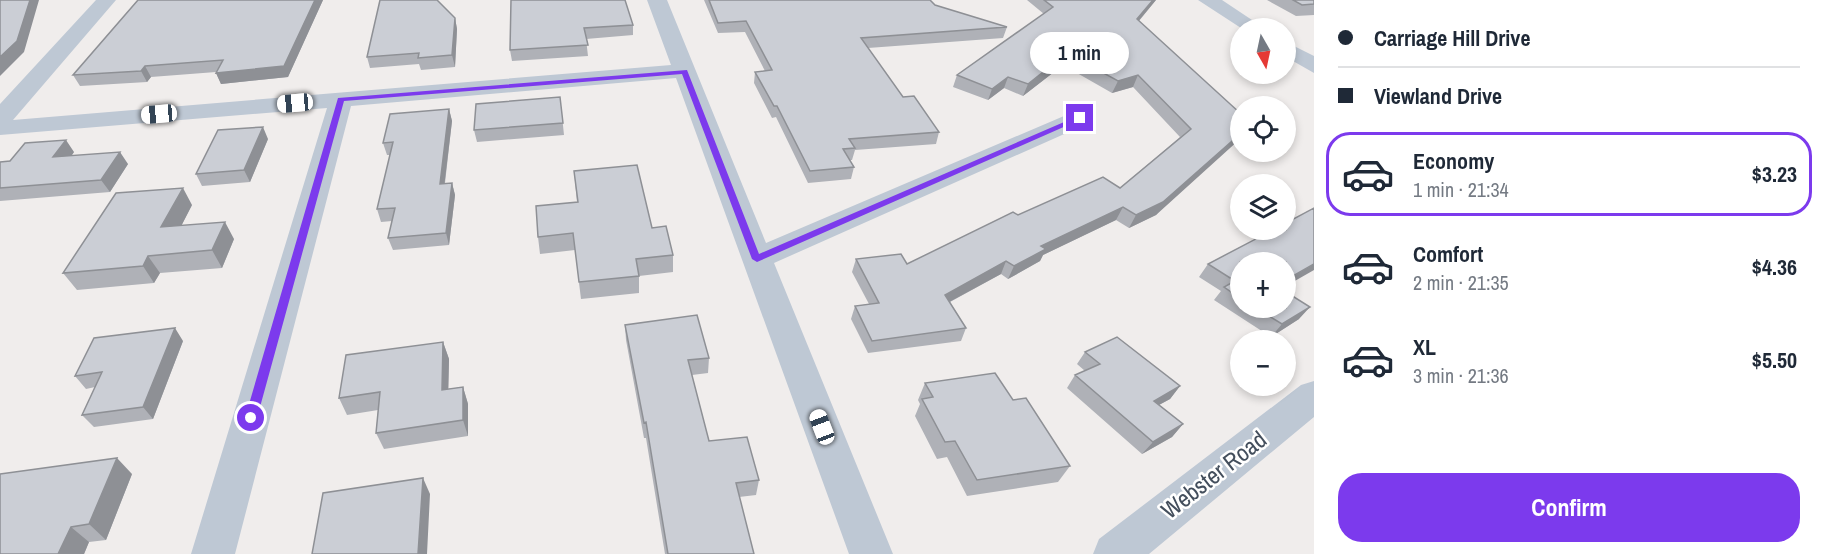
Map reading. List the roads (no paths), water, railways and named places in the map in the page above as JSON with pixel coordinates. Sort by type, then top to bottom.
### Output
[{"type":"street","points":[[0,119],[106,0]]},
{"type":"street","points":[[657,0],[871,554]]},
{"type":"street","points":[[1208,0],[1238,18]]},
{"type":"street","points":[[1296,54],[1314,66]]},
{"type":"street","points":[[0,128],[685,71]]},
{"type":"street","points":[[213,554],[340,99]]},
{"type":"street","points":[[757,259],[1080,118]]},
{"type":"street","name":"Webster Road","points":[[1115,554],[1314,396]]}]
